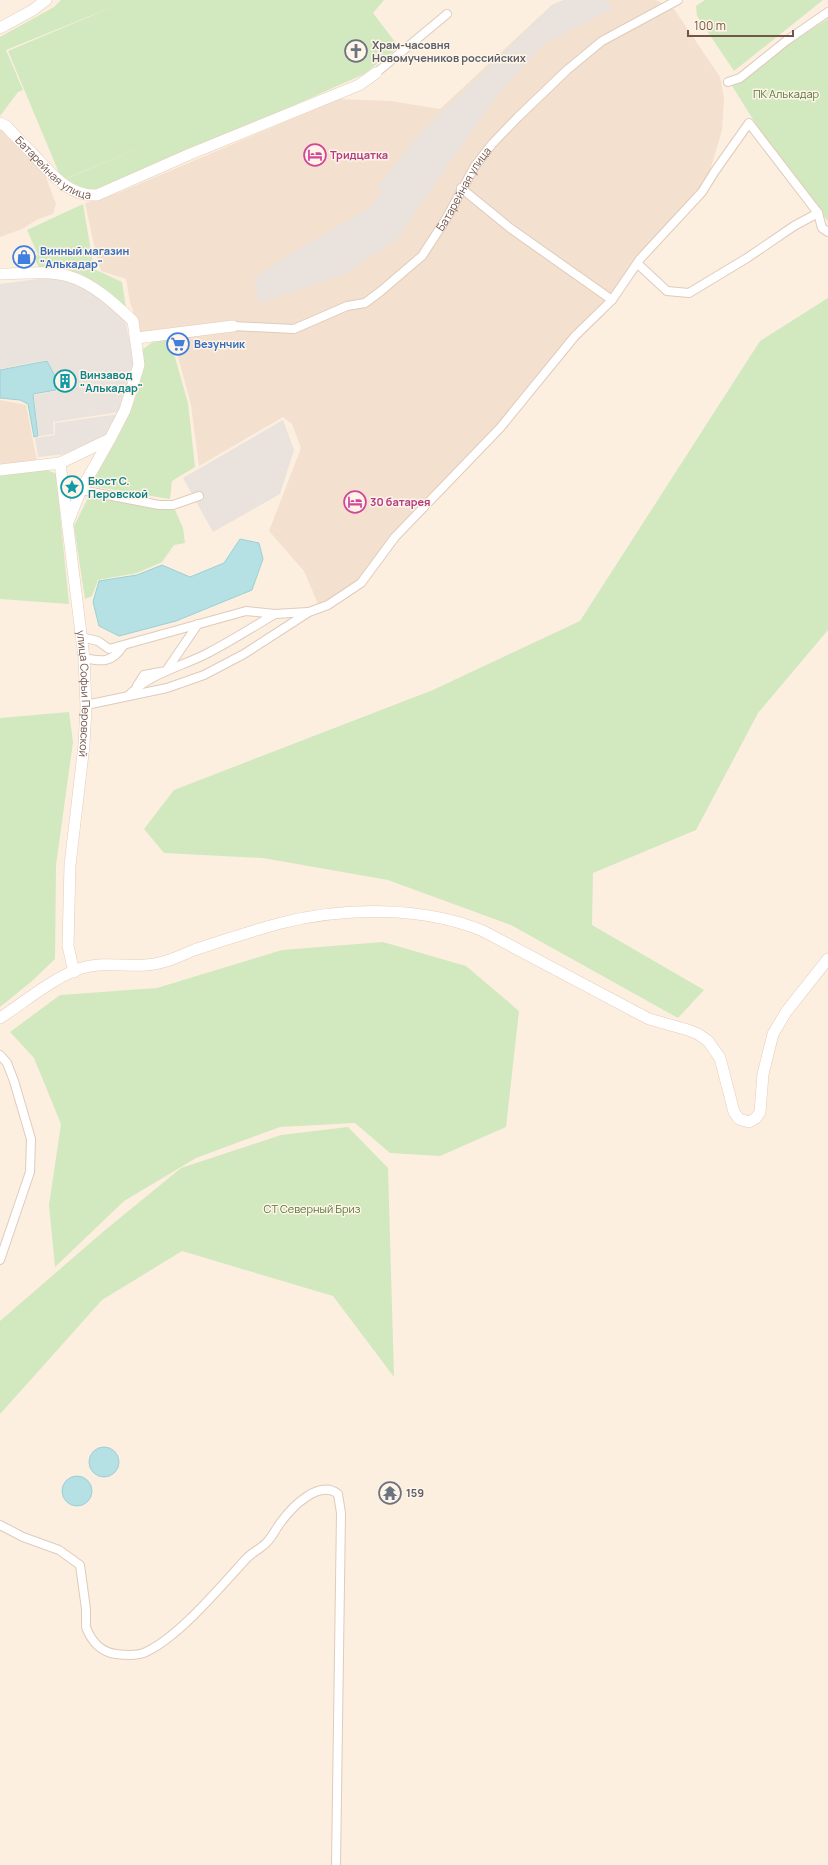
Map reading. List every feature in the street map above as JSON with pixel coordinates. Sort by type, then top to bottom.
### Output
[{"type":"street","points":[[0,28],[33,10],[46,0]]},
{"type":"street","name":"Батарейная улица","points":[[233,326],[294,329],[347,306],[365,302],[422,256],[446,219],[461,188],[492,144],[567,70],[602,41],[678,0]]},
{"type":"street","points":[[728,82],[740,78],[786,41],[828,12]]},
{"type":"street","points":[[376,73],[447,14]]},
{"type":"street","name":"Батарейная улица","points":[[0,123],[6,126],[50,174],[67,187],[86,196],[97,195],[190,154],[342,92],[359,84],[376,73]]},
{"type":"street","points":[[86,706],[167,688],[204,675],[244,654],[309,612],[328,604],[360,583],[395,537],[500,428],[575,336],[612,300],[640,259],[702,192],[749,123],[818,213],[822,228],[828,232]]},
{"type":"street","points":[[461,188],[510,228],[612,300]]},
{"type":"street","points":[[639,265],[667,291],[689,293],[747,258],[794,226],[818,213]]},
{"type":"street","points":[[0,274],[49,274],[67,276],[78,280],[116,306],[134,321],[139,365],[125,410],[81,490],[70,514],[66,528]]},
{"type":"street","points":[[136,338],[233,326]]},
{"type":"street","points":[[0,470],[60,463],[110,439]]},
{"type":"street","name":"улица Софьи Перовской","points":[[60,463],[66,528],[84,658],[86,706],[84,745],[70,865],[68,946],[74,972]]},
{"type":"street","points":[[81,490],[159,505],[173,505],[199,496]]},
{"type":"street","points":[[81,637],[98,641],[109,649],[246,611],[275,614],[309,612]]},
{"type":"street","points":[[128,696],[136,688],[144,675],[166,671],[207,654],[275,614]]},
{"type":"street","points":[[166,671],[198,624]]},
{"type":"street","points":[[84,658],[101,661],[116,655],[123,646]]},
{"type":"street","points":[[0,1018],[53,983],[82,968],[164,962],[256,930],[282,923],[311,918],[386,912],[444,918],[467,924],[483,931],[649,1019],[698,1034],[714,1047],[720,1058],[734,1112],[738,1119],[749,1122],[756,1118],[760,1112],[763,1074],[773,1034],[786,1012],[828,959]]},
{"type":"street","points":[[68,946],[78,960],[84,963],[111,966]]},
{"type":"street","points":[[53,983],[62,973],[65,966],[68,946]]},
{"type":"street","points":[[0,1055],[6,1063],[14,1081],[31,1139],[30,1172],[0,1260]]},
{"type":"street","points":[[0,1524],[23,1537],[60,1550],[80,1565],[86,1609],[86,1625],[90,1636],[96,1644],[109,1653],[120,1654],[145,1652],[173,1633],[218,1591],[248,1557],[269,1540],[288,1513],[306,1498],[322,1489],[332,1490],[338,1494],[341,1512],[336,1865]]},
{"type":"shaded area","points":[[564,0],[656,0],[674,9],[720,77],[724,98],[722,130],[709,174],[673,228],[633,272],[602,317],[528,389],[372,569],[342,593],[318,604],[304,571],[269,531],[301,448],[292,424],[283,417],[199,466],[191,405],[171,330],[141,334],[130,302],[126,279],[101,271],[85,203],[118,193],[339,99],[391,101],[440,109],[552,5]]},
{"type":"shaded area","points":[[564,0],[608,0],[612,9],[544,44],[495,98],[396,240],[345,274],[259,303],[254,278],[295,251],[369,208],[383,191],[377,187],[421,132],[552,5]]},
{"type":"shaded area","points":[[0,126],[42,167],[56,204],[53,214],[38,219],[22,229],[0,237]]},
{"type":"shaded area","name":"Винзавод \"Алькадар\"","points":[[61,276],[97,296],[124,316],[135,364],[119,412],[53,422],[54,434],[39,436],[34,395],[57,391],[56,378],[47,360],[0,369],[0,284]]},
{"type":"shaded area","points":[[0,400],[26,405],[37,461],[0,465]]},
{"type":"shaded area","points":[[119,414],[107,436],[66,454],[38,457],[35,438],[55,435],[55,423]]},
{"type":"shaded area","points":[[283,420],[294,450],[280,494],[213,532],[183,478]]},
{"type":"green space","points":[[61,0],[384,0],[373,13],[399,47],[364,74],[105,190],[89,190],[63,180],[171,135],[62,180],[8,51],[117,5],[6,50],[23,90],[18,92],[0,116],[0,37],[54,7]]},
{"type":"green space","points":[[705,0],[823,0],[734,71],[697,16],[696,6]]},
{"type":"green space","name":"ПК Алькадар","points":[[828,19],[828,221],[794,185],[729,81]]},
{"type":"green space","points":[[83,204],[94,269],[122,282],[126,308],[82,275],[64,268],[40,269],[34,257],[38,255],[27,230]]},
{"type":"green space","points":[[828,298],[828,630],[758,713],[696,830],[593,873],[592,925],[704,990],[678,1018],[511,925],[388,880],[263,858],[164,853],[144,829],[174,790],[433,690],[580,621],[760,341]]},
{"type":"green space","points":[[172,337],[174,354],[188,403],[195,467],[172,481],[170,499],[96,487],[94,480],[119,434],[134,400],[142,367],[142,350],[157,339]]},
{"type":"green space","points":[[45,469],[56,474],[69,604],[0,599],[0,474]]},
{"type":"green space","points":[[90,494],[175,510],[183,528],[185,543],[174,545],[162,562],[137,573],[98,580],[92,596],[85,599],[74,526]]},
{"type":"green space","points":[[69,712],[73,742],[56,865],[55,959],[32,981],[0,1007],[0,718]]},
{"type":"green space","points":[[383,942],[466,966],[519,1011],[506,1127],[440,1156],[390,1153],[355,1123],[280,1127],[196,1158],[124,1201],[55,1267],[49,1205],[61,1124],[34,1058],[10,1032],[60,995],[157,988],[282,950]]},
{"type":"green space","name":"СТ Северный Бриз","points":[[348,1127],[388,1168],[394,1377],[333,1296],[182,1251],[102,1300],[0,1414],[0,1321],[104,1231],[181,1168],[281,1135]]},
{"type":"water","points":[[47,361],[56,378],[56,390],[33,394],[38,436],[34,437],[28,404],[20,400],[0,398],[0,370]]},
{"type":"water","points":[[240,539],[259,543],[263,559],[252,590],[176,621],[119,636],[99,626],[93,602],[99,581],[137,575],[162,565],[190,577],[224,563]]},
{"type":"water","points":[[104,1447],[114,1452],[119,1462],[114,1472],[104,1477],[94,1472],[89,1462],[94,1452]]},
{"type":"water","points":[[77,1476],[83,1477],[91,1485],[91,1497],[83,1505],[77,1506],[71,1505],[63,1497],[62,1491],[63,1485],[71,1477]]},
{"type":"place","name":"Храм-часовня Новомучеников российских","points":[[356,51]]},
{"type":"place","name":"Тридцатка","points":[[315,155]]},
{"type":"place","name":"Винный магазин \"Алькадар\"","points":[[24,257]]},
{"type":"place","name":"Везунчик","points":[[178,344]]},
{"type":"place","name":"Винзавод \"Алькадар\"","points":[[65,381]]},
{"type":"place","name":"Бюст С. Перовской","points":[[72,487]]},
{"type":"place","name":"30 батарея","points":[[355,502]]},
{"type":"place","name":"159","points":[[390,1493]]}]
